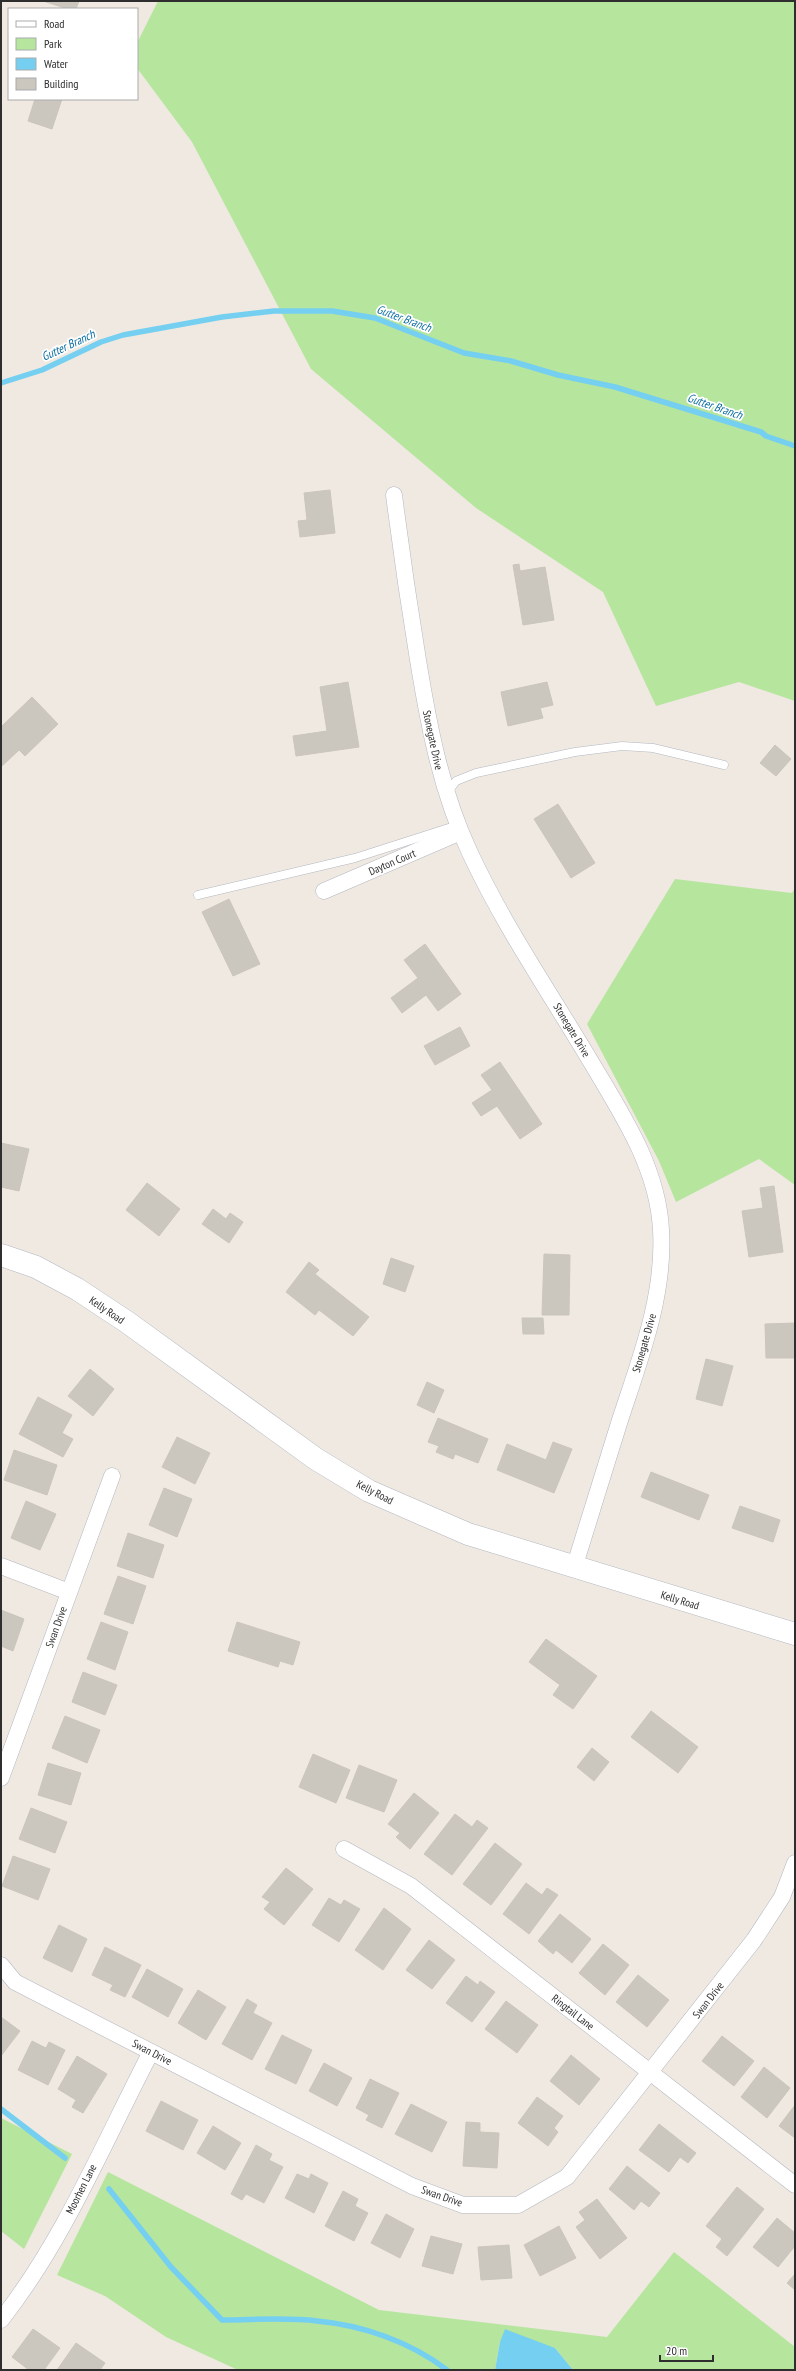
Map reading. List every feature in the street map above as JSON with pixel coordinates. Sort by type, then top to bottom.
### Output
[{"type":"street","name":"Stonegate Drive","points":[[394,495],[404,572],[429,726],[446,794],[459,829],[493,899],[617,1106],[642,1153],[654,1184],[660,1210],[662,1232],[656,1304],[574,1568]]},
{"type":"street","name":"Dayton Court","points":[[324,891],[459,829]]},
{"type":"street","name":"Kelly Road","points":[[1,1255],[36,1267],[77,1289],[133,1327],[316,1458],[369,1491],[468,1534],[574,1568],[795,1634]]},
{"type":"street","name":"Swan Drive","points":[[1,1778],[68,1592],[112,1476]]},
{"type":"street","points":[[1,1566],[68,1592]]},
{"type":"street","name":"Ringtail Lane","points":[[344,1849],[411,1886],[795,2185]]},
{"type":"street","name":"Swan Drive","points":[[1,1965],[14,1982],[412,2186],[463,2205],[518,2205],[567,2178],[731,1970],[789,1900],[795,1863]]},
{"type":"street","name":"Moorhen Lane","points":[[1,2320],[25,2290],[59,2232],[151,2052]]},
{"type":"lane","points":[[446,794],[456,781],[476,773],[575,752],[622,746],[653,748],[724,765]]},
{"type":"lane","points":[[198,895],[355,858],[459,829]]},
{"type":"green space","points":[[158,1],[795,1],[795,701],[739,682],[656,706],[603,592],[476,508],[311,369],[192,142],[138,69],[138,41]]},
{"type":"green space","points":[[675,879],[792,893],[795,888],[795,1185],[759,1159],[676,1202],[659,1161],[587,1024]]},
{"type":"green space","points":[[1,2118],[72,2154],[24,2249],[1,2231]]},
{"type":"green space","points":[[108,2172],[379,2310],[607,2337],[674,2252],[795,2347],[795,2370],[573,2370],[555,2348],[500,2342],[495,2370],[238,2370],[166,2337],[105,2296],[57,2275]]},
{"type":"water","points":[[505,2329],[555,2348],[573,2370],[495,2370],[500,2342]]},
{"type":"building","points":[[43,1],[79,1],[76,8],[65,8]]},
{"type":"building","points":[[35,100],[62,100],[52,129],[28,121]]},
{"type":"building","points":[[330,490],[335,533],[300,537],[298,521],[307,520],[304,493]]},
{"type":"building","points":[[519,564],[520,571],[545,567],[554,620],[523,625],[513,565]]},
{"type":"building","points":[[348,682],[359,747],[296,756],[293,736],[327,731],[320,687]]},
{"type":"building","points":[[547,682],[553,705],[540,708],[543,718],[508,726],[501,692]]},
{"type":"building","points":[[32,697],[58,724],[25,756],[19,750],[1,767],[1,727]]},
{"type":"building","points":[[775,745],[791,759],[776,776],[760,763]]},
{"type":"building","points":[[558,804],[595,863],[571,878],[534,819]]},
{"type":"building","points":[[229,899],[260,964],[233,976],[202,912]]},
{"type":"building","points":[[425,944],[461,994],[438,1011],[426,995],[402,1013],[391,998],[418,978],[404,960]]},
{"type":"building","points":[[460,1027],[470,1046],[435,1065],[424,1046]]},
{"type":"building","points":[[500,1062],[542,1124],[520,1139],[497,1106],[481,1116],[472,1103],[492,1090],[481,1075]]},
{"type":"building","points":[[1,1143],[29,1149],[19,1191],[1,1187]]},
{"type":"building","points":[[147,1183],[180,1209],[159,1236],[126,1210]]},
{"type":"building","points":[[774,1186],[783,1252],[749,1257],[742,1211],[763,1208],[760,1188]]},
{"type":"building","points":[[213,1209],[226,1219],[230,1213],[243,1222],[229,1243],[202,1224]]},
{"type":"building","points":[[544,1254],[570,1255],[569,1315],[542,1315]]},
{"type":"building","points":[[391,1258],[414,1266],[405,1292],[383,1284]]},
{"type":"building","points":[[309,1262],[319,1270],[315,1274],[369,1317],[353,1336],[319,1310],[315,1315],[286,1292]]},
{"type":"building","points":[[522,1318],[543,1318],[544,1334],[523,1334]]},
{"type":"building","points":[[795,1323],[795,1358],[766,1358],[765,1324]]},
{"type":"building","points":[[706,1359],[733,1366],[722,1406],[696,1399]]},
{"type":"building","points":[[90,1369],[114,1389],[93,1416],[68,1396]]},
{"type":"building","points":[[427,1382],[444,1390],[434,1413],[417,1405]]},
{"type":"building","points":[[38,1397],[72,1415],[62,1433],[73,1439],[63,1457],[19,1434]]},
{"type":"building","points":[[438,1418],[488,1439],[478,1463],[455,1454],[453,1459],[436,1452],[439,1446],[428,1442]]},
{"type":"building","points":[[177,1437],[210,1453],[195,1484],[162,1467]]},
{"type":"building","points":[[553,1442],[572,1449],[554,1493],[497,1470],[507,1444],[546,1460]]},
{"type":"building","points":[[14,1450],[57,1465],[47,1495],[4,1480]]},
{"type":"building","points":[[651,1472],[709,1495],[699,1520],[641,1497]]},
{"type":"building","points":[[164,1488],[192,1499],[177,1537],[149,1525]]},
{"type":"building","points":[[26,1501],[56,1514],[40,1550],[11,1538]]},
{"type":"building","points":[[740,1506],[780,1520],[773,1542],[732,1528]]},
{"type":"building","points":[[128,1533],[164,1545],[153,1578],[117,1566]]},
{"type":"building","points":[[118,1576],[146,1586],[133,1624],[104,1614]]},
{"type":"building","points":[[1,1610],[24,1619],[13,1651],[1,1646]]},
{"type":"building","points":[[101,1622],[128,1632],[115,1670],[87,1659]]},
{"type":"building","points":[[237,1622],[300,1642],[293,1665],[280,1661],[278,1667],[228,1651]]},
{"type":"building","points":[[546,1639],[597,1676],[573,1709],[553,1695],[560,1685],[529,1662]]},
{"type":"building","points":[[83,1672],[117,1685],[105,1715],[72,1702]]},
{"type":"building","points":[[651,1711],[698,1747],[678,1773],[631,1737]]},
{"type":"building","points":[[65,1716],[100,1730],[87,1763],[52,1748]]},
{"type":"building","points":[[592,1748],[609,1762],[594,1781],[577,1767]]},
{"type":"building","points":[[313,1754],[350,1770],[336,1803],[299,1787]]},
{"type":"building","points":[[48,1763],[81,1773],[71,1805],[38,1795]]},
{"type":"building","points":[[359,1765],[397,1780],[384,1812],[346,1798]]},
{"type":"building","points":[[414,1793],[439,1813],[410,1849],[396,1837],[400,1833],[388,1824]]},
{"type":"building","points":[[31,1808],[67,1822],[55,1853],[19,1839]]},
{"type":"building","points":[[455,1814],[472,1827],[477,1820],[488,1828],[452,1875],[424,1854]]},
{"type":"building","points":[[495,1843],[522,1864],[491,1905],[463,1884]]},
{"type":"building","points":[[13,1856],[50,1869],[38,1900],[2,1886]]},
{"type":"building","points":[[286,1868],[313,1889],[284,1925],[264,1909],[270,1902],[262,1897]]},
{"type":"building","points":[[526,1883],[542,1895],[547,1888],[558,1895],[529,1934],[503,1914]]},
{"type":"building","points":[[329,1898],[341,1905],[344,1900],[360,1909],[339,1942],[312,1925]]},
{"type":"building","points":[[384,1908],[411,1929],[383,1970],[355,1950]]},
{"type":"building","points":[[560,1914],[591,1939],[572,1963],[556,1950],[553,1954],[538,1941]]},
{"type":"building","points":[[59,1925],[87,1939],[72,1972],[43,1958]]},
{"type":"building","points":[[429,1940],[455,1960],[432,1989],[406,1970]]},
{"type":"building","points":[[603,1944],[629,1965],[605,1995],[579,1973]]},
{"type":"building","points":[[105,1947],[141,1965],[125,1997],[110,1990],[113,1985],[92,1975]]},
{"type":"building","points":[[147,1969],[183,1989],[168,2017],[132,1997]]},
{"type":"building","points":[[638,1975],[669,2000],[647,2027],[616,2002]]},
{"type":"building","points":[[466,1976],[478,1985],[480,1981],[495,1992],[472,2022],[446,2003]]},
{"type":"building","points":[[198,1990],[226,2007],[206,2040],[178,2023]]},
{"type":"building","points":[[247,1999],[257,2005],[253,2013],[272,2023],[252,2060],[222,2044]]},
{"type":"building","points":[[506,2001],[538,2025],[517,2053],[485,2029]]},
{"type":"building","points":[[1,2017],[20,2031],[1,2056]]},
{"type":"building","points":[[282,2035],[312,2050],[296,2084],[265,2069]]},
{"type":"building","points":[[722,2036],[754,2061],[734,2086],[702,2061]]},
{"type":"building","points":[[32,2041],[46,2048],[49,2042],[65,2050],[48,2085],[18,2070]]},
{"type":"building","points":[[571,2055],[600,2079],[579,2105],[550,2081]]},
{"type":"building","points":[[77,2056],[107,2074],[83,2113],[72,2107],[76,2100],[58,2089]]},
{"type":"building","points":[[324,2063],[352,2078],[337,2106],[309,2091]]},
{"type":"building","points":[[764,2067],[790,2088],[767,2118],[741,2097]]},
{"type":"building","points":[[370,2079],[399,2093],[382,2128],[366,2120],[369,2115],[356,2108]]},
{"type":"building","points":[[537,2097],[563,2116],[554,2128],[558,2132],[548,2146],[518,2123]]},
{"type":"building","points":[[161,2101],[198,2120],[183,2150],[146,2131]]},
{"type":"building","points":[[411,2104],[447,2122],[432,2152],[395,2134]]},
{"type":"building","points":[[795,2105],[795,2138],[779,2126]]},
{"type":"building","points":[[466,2122],[480,2123],[480,2132],[499,2133],[497,2168],[463,2166]]},
{"type":"building","points":[[659,2124],[696,2153],[688,2163],[680,2157],[669,2172],[639,2150]]},
{"type":"building","points":[[213,2126],[241,2143],[225,2170],[197,2153]]},
{"type":"building","points":[[256,2145],[272,2154],[269,2160],[283,2167],[264,2203],[246,2194],[242,2200],[231,2194]]},
{"type":"building","points":[[627,2166],[660,2193],[649,2207],[641,2201],[634,2210],[609,2189]]},
{"type":"building","points":[[297,2174],[309,2179],[311,2174],[328,2183],[314,2213],[285,2198]]},
{"type":"building","points":[[737,2187],[764,2209],[727,2256],[716,2247],[722,2239],[706,2226]]},
{"type":"building","points":[[343,2191],[358,2199],[355,2206],[368,2213],[354,2241],[325,2226]]},
{"type":"building","points":[[597,2199],[627,2238],[600,2259],[576,2227],[585,2220],[579,2212]]},
{"type":"building","points":[[386,2214],[414,2229],[400,2258],[371,2243]]},
{"type":"building","points":[[777,2218],[795,2233],[795,2246],[778,2267],[753,2247]]},
{"type":"building","points":[[559,2226],[576,2258],[540,2276],[524,2245]]},
{"type":"building","points":[[431,2236],[462,2244],[453,2274],[422,2266]]},
{"type":"building","points":[[509,2245],[512,2278],[481,2280],[478,2247]]},
{"type":"building","points":[[795,2274],[795,2290],[787,2283]]},
{"type":"building","points":[[33,2329],[60,2348],[44,2370],[29,2370],[12,2357]]},
{"type":"building","points":[[76,2343],[105,2363],[100,2370],[57,2370]]},
{"type":"waterway","name":"Gutter Branch","points":[[1,383],[42,370],[101,342],[123,335],[222,317],[274,311],[332,311],[375,318],[464,353],[511,361],[558,375],[615,387],[761,432],[766,436],[795,446]]},
{"type":"waterway","points":[[1,2109],[65,2158]]},
{"type":"waterway","points":[[109,2189],[171,2267],[222,2320],[293,2319],[351,2326],[385,2336],[402,2343],[418,2351],[447,2370]]}]
